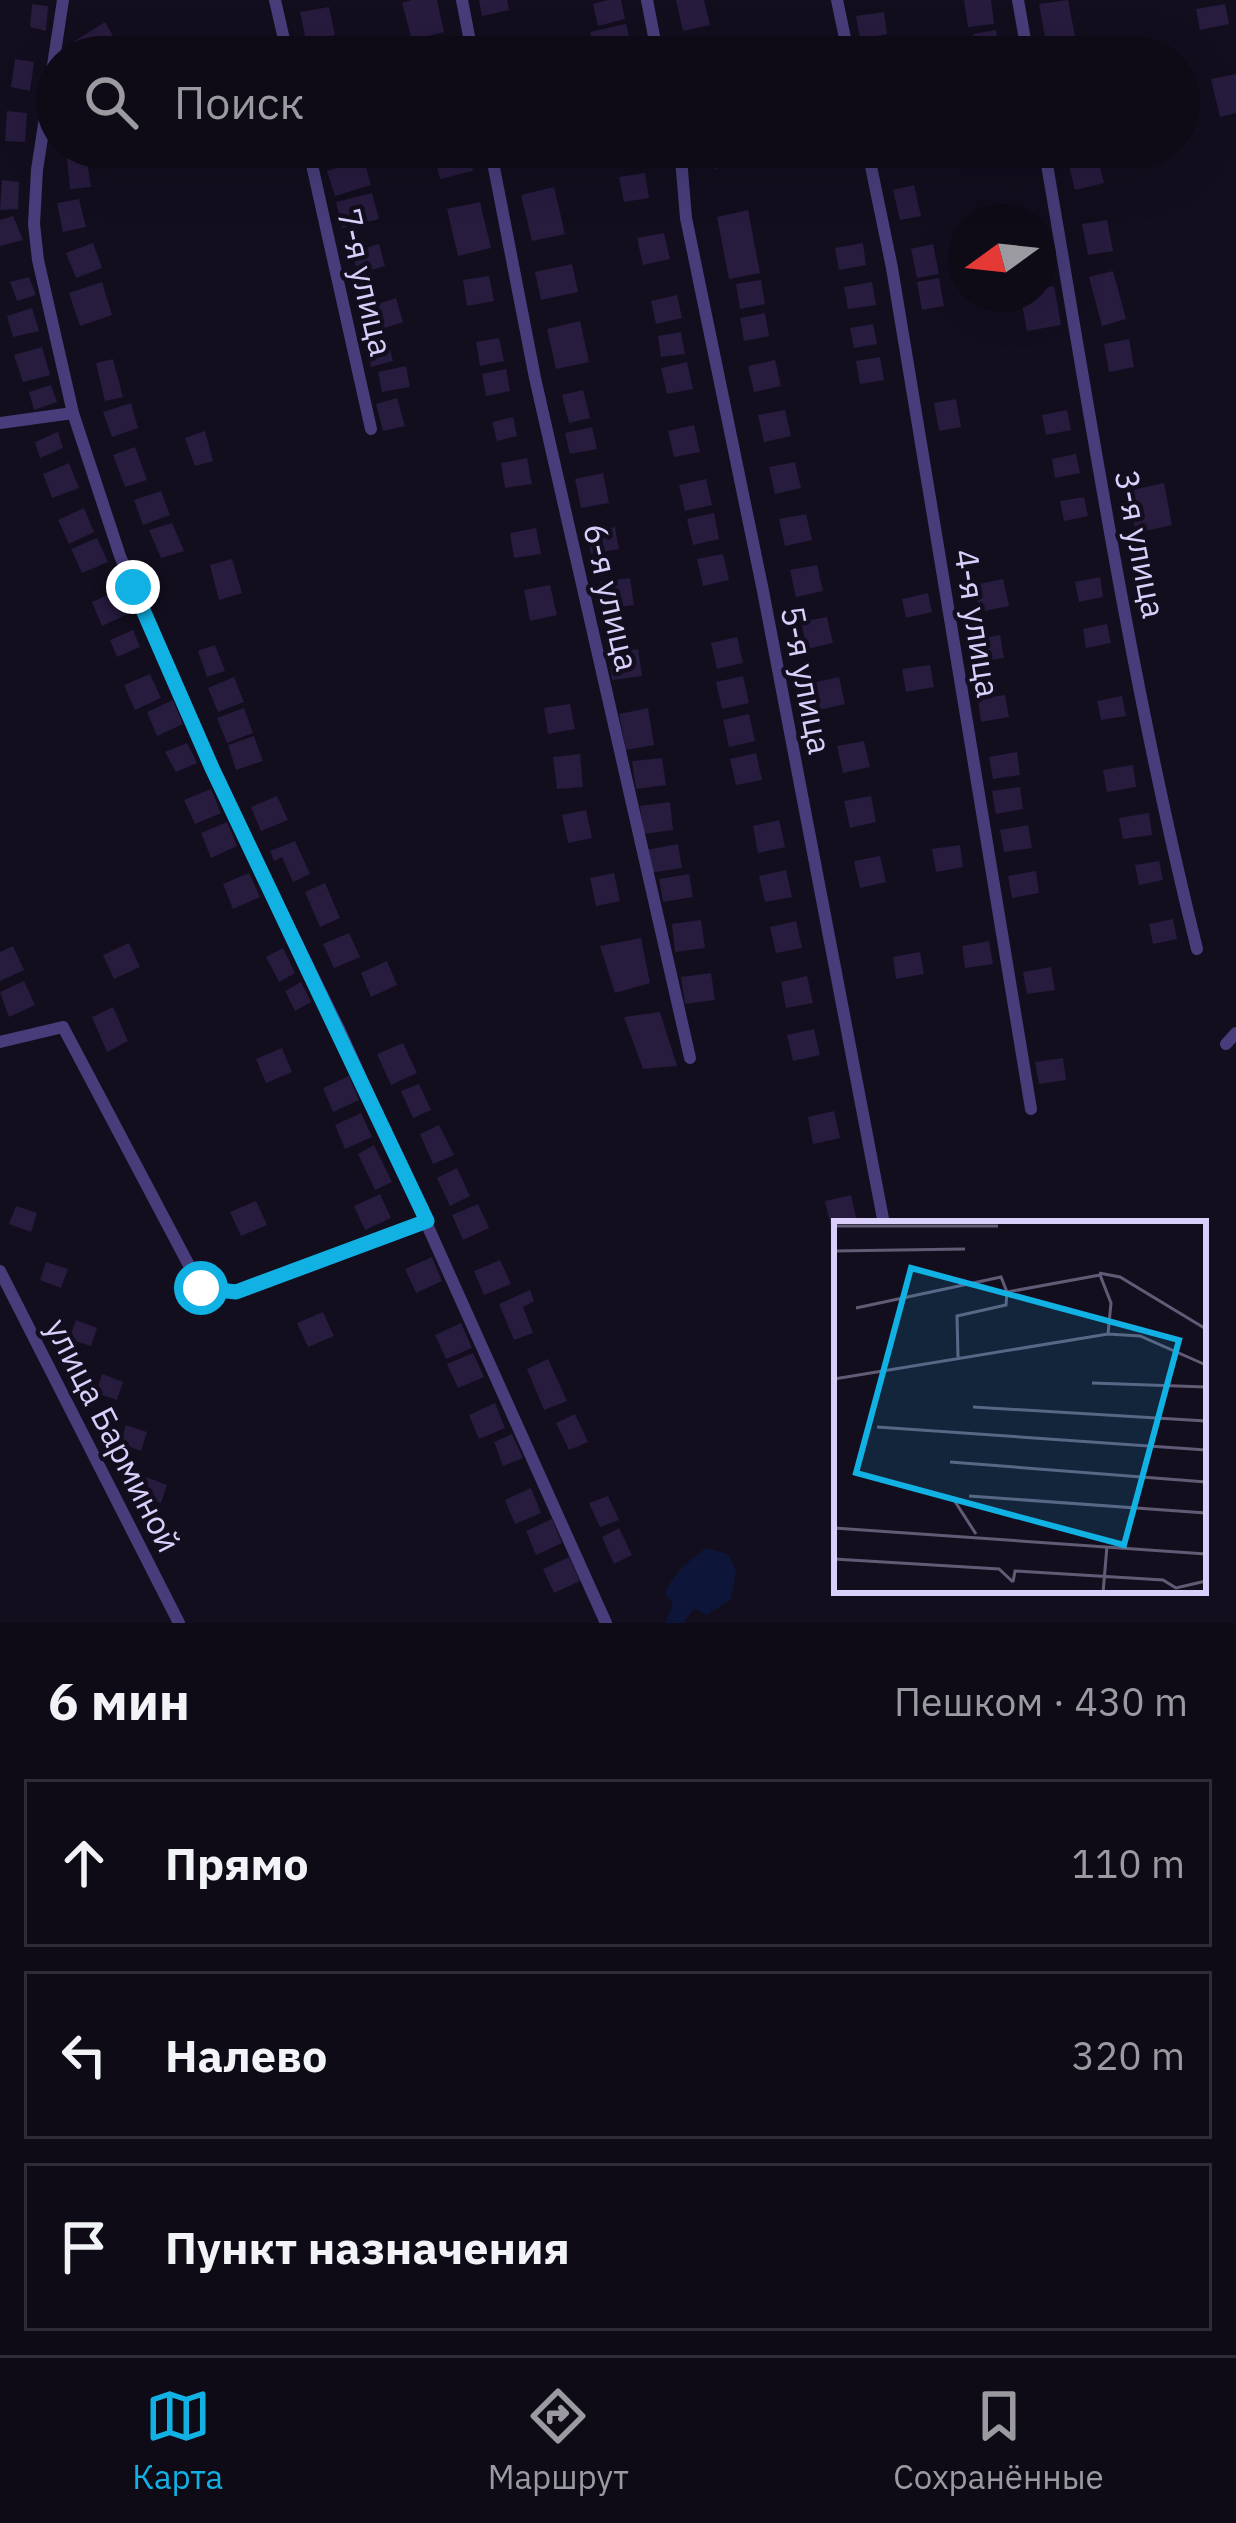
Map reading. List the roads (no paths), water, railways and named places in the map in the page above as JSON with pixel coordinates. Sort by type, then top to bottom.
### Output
[{"type":"street","points":[[57,36],[63,0]]},
{"type":"street","points":[[275,0],[283,36]]},
{"type":"street","points":[[462,0],[469,36]]},
{"type":"street","points":[[647,0],[654,36]]},
{"type":"street","points":[[837,0],[845,36]]},
{"type":"street","points":[[1018,0],[1024,36]]},
{"type":"street","points":[[37,168],[34,224],[38,260],[73,413],[119,556],[212,768],[427,1221],[606,1623]]},
{"type":"street","name":"7-я улица","points":[[313,168],[371,429]]},
{"type":"street","name":"6-я улица","points":[[494,168],[535,378],[689,1058]]},
{"type":"street","name":"5-я улица","points":[[682,168],[686,218],[883,1221]]},
{"type":"street","name":"4-я улица","points":[[871,168],[892,268],[1031,1109]]},
{"type":"street","name":"3-я улица","points":[[1048,168],[1104,497],[1196,949]]},
{"type":"street","points":[[0,423],[73,413]]},
{"type":"street","points":[[0,1042],[63,1028],[201,1288],[236,1292],[427,1221]]},
{"type":"street","name":"улица Барминой","points":[[0,1271],[179,1623]]},
{"type":"water","points":[[706,1548],[728,1554],[736,1571],[731,1599],[707,1615],[694,1608],[683,1623],[666,1623],[673,1603],[665,1594],[669,1586]]}]
